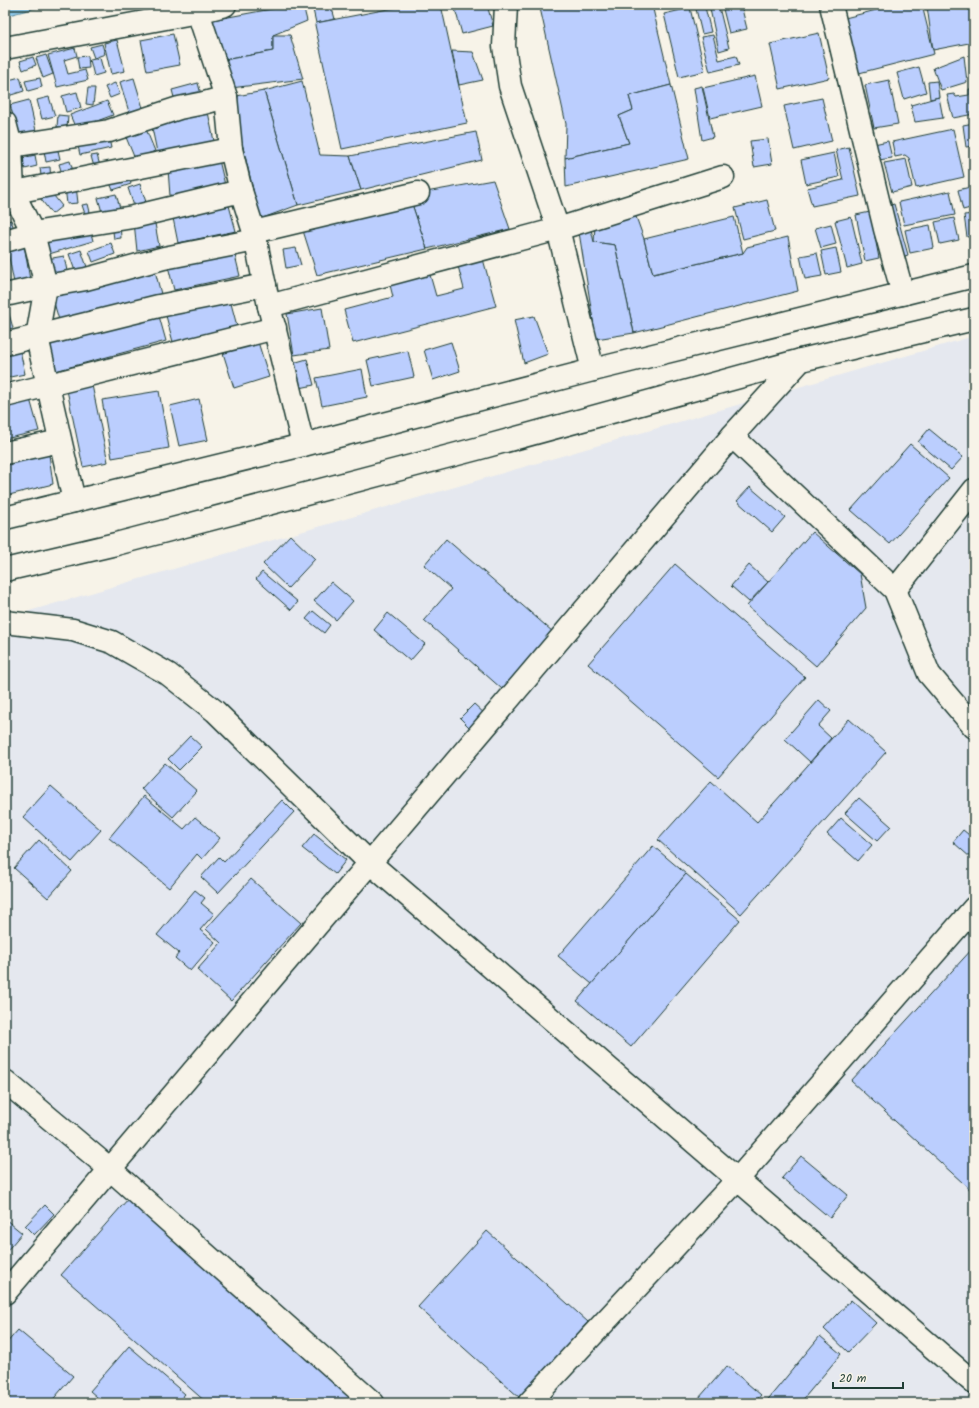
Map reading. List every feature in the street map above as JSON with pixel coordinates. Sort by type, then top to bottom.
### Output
[{"type":"street","points":[[5,48],[198,12],[225,5]]},
{"type":"street","points":[[506,5],[504,46],[510,86],[558,229],[593,370]]},
{"type":"street","points":[[830,5],[885,230],[903,294]]},
{"type":"street","points":[[198,12],[226,97],[231,149],[241,191],[255,236],[267,296],[304,445]]},
{"type":"street","points":[[8,147],[109,131],[179,108],[226,97]]},
{"type":"street","points":[[5,123],[8,147],[9,193],[33,233],[46,286],[37,337],[74,501]]},
{"type":"street","points":[[9,193],[231,149]]},
{"type":"street","points":[[5,344],[159,306],[267,296],[558,229],[723,177]]},
{"type":"street","points":[[5,241],[33,233],[133,217],[241,191]]},
{"type":"street","points":[[5,296],[86,278],[255,236],[418,193]]},
{"type":"street","points":[[5,518],[304,445],[593,370],[974,276]]},
{"type":"street","points":[[5,570],[147,536],[472,450],[801,360],[974,319]]},
{"type":"street","points":[[5,396],[275,328]]},
{"type":"street","points":[[5,1294],[732,436],[801,360]]},
{"type":"street","points":[[732,436],[895,590],[929,674],[974,727]]},
{"type":"street","points":[[5,453],[60,441]]},
{"type":"street","points":[[895,590],[974,490]]},
{"type":"street","points":[[5,622],[73,630],[112,642],[168,674],[216,711],[370,863],[974,1383]]},
{"type":"street","points":[[529,1403],[737,1180],[974,908]]},
{"type":"street","points":[[5,1081],[110,1169],[373,1403]]},
{"type":"shaded area","points":[[974,336],[974,1403],[5,1403],[5,618]]},
{"type":"water","points":[[5,5],[47,5],[5,16]]},
{"type":"building","points":[[293,5],[303,5],[307,21],[273,35],[273,51],[224,60],[207,21]]},
{"type":"building","points":[[312,5],[331,5],[335,19],[316,23]]},
{"type":"building","points":[[409,5],[441,5],[467,123],[342,149],[315,25],[316,23]]},
{"type":"building","points":[[454,5],[487,5],[493,26],[462,34]]},
{"type":"building","points":[[554,5],[652,5],[671,85],[629,96],[633,110],[619,116],[629,143],[565,158],[566,124],[540,8]]},
{"type":"building","points":[[741,5],[747,29],[729,33],[723,9]]},
{"type":"building","points":[[896,5],[922,5],[934,54],[859,73],[845,18]]},
{"type":"building","points":[[974,5],[974,42],[933,50],[927,6]]},
{"type":"building","points":[[705,7],[711,32],[702,34],[696,9]]},
{"type":"building","points":[[719,7],[729,48],[719,51],[710,9]]},
{"type":"building","points":[[690,8],[705,71],[679,77],[664,14]]},
{"type":"building","points":[[819,33],[829,78],[780,89],[770,44]]},
{"type":"building","points":[[173,34],[180,65],[147,71],[141,40]]},
{"type":"building","points":[[273,35],[290,35],[303,79],[231,88],[224,60],[273,51]]},
{"type":"building","points":[[713,35],[719,60],[736,56],[739,65],[710,72],[701,37]]},
{"type":"building","points":[[117,40],[125,71],[111,74],[104,43]]},
{"type":"building","points":[[102,44],[105,54],[94,58],[90,47]]},
{"type":"building","points":[[75,48],[77,56],[64,60],[68,74],[85,70],[88,80],[57,87],[48,55]]},
{"type":"building","points":[[452,51],[473,52],[483,80],[459,85]]},
{"type":"building","points":[[46,55],[53,74],[43,78],[36,58]]},
{"type":"building","points":[[88,56],[89,68],[79,69],[77,57]]},
{"type":"building","points":[[964,56],[967,82],[941,90],[933,68]]},
{"type":"building","points":[[33,57],[36,65],[23,70],[20,61]]},
{"type":"building","points":[[100,58],[104,73],[94,76],[90,60]]},
{"type":"building","points":[[919,67],[926,92],[904,99],[897,73]]},
{"type":"building","points":[[755,76],[762,106],[710,118],[703,88]]},
{"type":"building","points":[[20,77],[24,91],[8,96],[5,81]]},
{"type":"building","points":[[40,78],[42,87],[28,91],[25,81]]},
{"type":"building","points":[[134,78],[143,108],[129,112],[120,82]]},
{"type":"building","points":[[889,80],[898,124],[874,128],[865,85]]},
{"type":"building","points":[[302,81],[320,155],[350,156],[361,190],[298,205],[264,91]]},
{"type":"building","points":[[937,81],[939,97],[930,99],[928,82]]},
{"type":"building","points":[[115,83],[120,94],[110,98],[105,87]]},
{"type":"building","points":[[198,83],[202,98],[176,105],[172,90]]},
{"type":"building","points":[[671,85],[689,159],[566,187],[565,158],[629,143],[619,116],[633,110],[629,96]]},
{"type":"building","points":[[702,86],[713,137],[702,140],[694,88]]},
{"type":"building","points":[[88,88],[95,88],[93,105],[86,104]]},
{"type":"building","points":[[969,89],[974,89],[974,114],[953,118],[947,95],[954,94],[956,97],[969,95]]},
{"type":"building","points":[[264,91],[298,205],[260,219],[231,97]]},
{"type":"building","points":[[77,92],[81,108],[66,112],[62,96]]},
{"type":"building","points":[[49,97],[55,116],[42,119],[37,100]]},
{"type":"building","points":[[939,97],[943,118],[915,122],[911,105]]},
{"type":"building","points":[[822,98],[832,141],[794,150],[784,106]]},
{"type":"building","points":[[29,100],[37,135],[20,140],[10,105]]},
{"type":"building","points":[[107,101],[113,115],[76,129],[70,115]]},
{"type":"building","points":[[208,112],[215,146],[158,157],[151,123]]},
{"type":"building","points":[[58,115],[68,116],[67,128],[57,127]]},
{"type":"building","points":[[143,122],[155,151],[135,159],[123,130]]},
{"type":"building","points":[[974,123],[974,146],[966,147],[963,125]]},
{"type":"building","points":[[953,129],[964,177],[916,188],[909,158],[905,155],[895,157],[892,142]]},
{"type":"building","points":[[476,132],[482,160],[361,190],[350,156]]},
{"type":"building","points":[[108,134],[111,148],[80,155],[77,141]]},
{"type":"building","points":[[768,139],[772,164],[754,167],[750,141]]},
{"type":"building","points":[[888,141],[892,158],[872,161],[869,145]]},
{"type":"building","points":[[56,142],[60,159],[46,162],[43,145]]},
{"type":"building","points":[[849,147],[860,196],[812,206],[807,188],[843,180],[836,150]]},
{"type":"building","points":[[834,153],[839,177],[806,184],[801,160]]},
{"type":"building","points":[[35,155],[37,166],[25,169],[22,158]]},
{"type":"building","points":[[97,155],[100,166],[94,167],[91,156]]},
{"type":"building","points":[[218,156],[225,185],[170,196],[168,169]]},
{"type":"building","points":[[906,159],[912,187],[892,192],[884,163]]},
{"type":"building","points":[[70,161],[74,174],[63,177],[59,164]]},
{"type":"building","points":[[50,167],[51,182],[42,183],[40,168]]},
{"type":"building","points":[[127,174],[131,184],[113,190],[109,181]]},
{"type":"building","points":[[493,180],[510,229],[427,249],[409,195]]},
{"type":"building","points":[[140,184],[146,202],[134,206],[128,188]]},
{"type":"building","points":[[76,186],[78,203],[67,204],[65,187]]},
{"type":"building","points":[[974,186],[974,207],[963,210],[958,190]]},
{"type":"building","points":[[50,191],[62,206],[52,214],[40,198]]},
{"type":"building","points":[[950,191],[955,215],[904,225],[899,202]]},
{"type":"building","points":[[116,194],[120,208],[102,212],[98,198]]},
{"type":"building","points":[[409,195],[427,249],[317,275],[300,221]]},
{"type":"building","points":[[767,200],[775,231],[743,239],[735,208]]},
{"type":"building","points":[[228,202],[236,231],[178,243],[172,213]]},
{"type":"building","points":[[88,204],[91,216],[86,217],[82,205]]},
{"type":"building","points":[[894,204],[908,255],[895,259],[881,208]]},
{"type":"building","points":[[870,212],[879,258],[865,261],[856,215]]},
{"type":"building","points":[[635,214],[644,239],[653,274],[743,253],[747,247],[788,237],[798,291],[634,333],[615,245],[594,242],[595,225]]},
{"type":"building","points":[[974,214],[974,236],[967,237],[964,215]]},
{"type":"building","points":[[734,217],[743,253],[653,274],[644,239]]},
{"type":"building","points":[[851,217],[862,264],[847,268],[835,221]]},
{"type":"building","points":[[154,218],[159,246],[137,251],[134,222]]},
{"type":"building","points":[[954,218],[959,240],[940,244],[935,222]]},
{"type":"building","points":[[11,220],[16,235],[5,239],[5,222]]},
{"type":"building","points":[[120,223],[121,238],[114,239],[112,224]]},
{"type":"building","points":[[831,224],[836,244],[821,248],[815,228]]},
{"type":"building","points":[[590,225],[594,242],[615,245],[634,333],[596,339],[578,226]]},
{"type":"building","points":[[930,225],[934,248],[910,253],[905,230]]},
{"type":"building","points":[[90,229],[93,241],[49,254],[46,242]]},
{"type":"building","points":[[111,243],[115,254],[93,262],[89,251]]},
{"type":"building","points":[[24,244],[30,280],[14,283],[7,247]]},
{"type":"building","points":[[233,247],[240,276],[174,290],[167,262]]},
{"type":"building","points":[[296,248],[301,265],[286,268],[283,250]]},
{"type":"building","points":[[836,248],[841,272],[826,275],[821,251]]},
{"type":"building","points":[[81,250],[87,267],[75,271],[69,254]]},
{"type":"building","points":[[817,253],[822,276],[805,279],[800,256]]},
{"type":"building","points":[[64,256],[67,271],[50,274],[47,259]]},
{"type":"building","points":[[483,259],[496,306],[353,343],[344,310],[393,297],[390,285],[430,275],[436,296],[464,289],[458,266]]},
{"type":"building","points":[[153,263],[161,294],[59,320],[50,289]]},
{"type":"building","points":[[229,296],[237,326],[173,342],[165,312]]},
{"type":"building","points":[[5,300],[13,328],[5,330]]},
{"type":"building","points":[[322,308],[329,350],[294,355],[287,314]]},
{"type":"building","points":[[157,309],[166,341],[48,373],[39,342]]},
{"type":"building","points":[[534,316],[548,354],[524,363],[514,320]]},
{"type":"building","points":[[258,342],[269,377],[234,388],[223,353]]},
{"type":"building","points":[[451,342],[460,371],[433,380],[424,350]]},
{"type":"building","points":[[19,345],[25,374],[5,378],[5,348]]},
{"type":"building","points":[[408,351],[414,377],[373,386],[367,360]]},
{"type":"building","points":[[307,359],[314,385],[300,388],[293,363]]},
{"type":"building","points":[[362,369],[367,397],[322,406],[316,378]]},
{"type":"building","points":[[92,385],[108,462],[83,467],[67,390]]},
{"type":"building","points":[[159,391],[169,448],[112,458],[102,400]]},
{"type":"building","points":[[30,399],[39,431],[5,439],[5,405]]},
{"type":"building","points":[[199,399],[208,440],[179,446],[170,406]]},
{"type":"building","points":[[929,429],[963,457],[951,470],[918,442]]},
{"type":"building","points":[[910,444],[949,478],[890,544],[851,510]]},
{"type":"building","points":[[48,447],[53,484],[5,496],[5,457]]},
{"type":"building","points":[[750,487],[785,517],[772,532],[737,501]]},
{"type":"building","points":[[812,532],[860,574],[866,608],[816,666],[747,606]]},
{"type":"building","points":[[290,535],[315,559],[288,588],[263,564]]},
{"type":"building","points":[[446,539],[553,632],[502,689],[424,620],[451,589],[424,565]]},
{"type":"building","points":[[675,564],[805,677],[718,777],[588,664]]},
{"type":"building","points":[[749,565],[768,582],[749,602],[731,586]]},
{"type":"building","points":[[262,572],[298,602],[291,610],[256,579]]},
{"type":"building","points":[[331,582],[353,601],[336,620],[314,601]]},
{"type":"building","points":[[313,611],[330,625],[324,633],[306,619]]},
{"type":"building","points":[[388,613],[425,644],[410,661],[374,630]]},
{"type":"building","points":[[819,700],[831,711],[818,726],[831,738],[810,762],[785,739]]},
{"type":"building","points":[[474,704],[486,715],[472,730],[460,718]]},
{"type":"building","points":[[849,719],[886,752],[741,914],[658,840],[711,781],[757,822]]},
{"type":"building","points":[[190,736],[202,747],[179,770],[168,759]]},
{"type":"building","points":[[165,763],[197,791],[173,817],[141,789]]},
{"type":"building","points":[[51,786],[101,830],[72,862],[23,817]]},
{"type":"building","points":[[144,796],[184,829],[195,817],[220,838],[202,859],[197,854],[169,888],[109,838]]},
{"type":"building","points":[[859,798],[891,826],[877,841],[845,813]]},
{"type":"building","points":[[282,800],[294,812],[218,893],[201,877],[219,857],[224,862]]},
{"type":"building","points":[[841,818],[872,845],[858,861],[827,834]]},
{"type":"building","points":[[963,830],[974,839],[974,855],[971,858],[953,842]]},
{"type":"building","points":[[314,834],[346,860],[335,874],[302,848]]},
{"type":"building","points":[[39,840],[72,871],[48,898],[14,868]]},
{"type":"building","points":[[653,846],[686,874],[592,984],[558,956]]},
{"type":"building","points":[[686,874],[740,920],[631,1047],[577,1001]]},
{"type":"building","points":[[251,879],[301,923],[231,1001],[197,970],[221,943],[206,929]]},
{"type":"building","points":[[195,890],[205,898],[201,903],[214,914],[200,930],[215,942],[190,971],[175,958],[179,953],[157,935]]},
{"type":"building","points":[[974,947],[974,1193],[851,1081]]},
{"type":"building","points":[[801,1156],[848,1195],[830,1218],[782,1178]]},
{"type":"building","points":[[128,1199],[362,1403],[207,1403],[61,1275]]},
{"type":"building","points":[[45,1205],[54,1214],[34,1235],[25,1226]]},
{"type":"building","points":[[5,1219],[22,1233],[5,1253]]},
{"type":"building","points":[[487,1231],[588,1322],[520,1398],[418,1307]]},
{"type":"building","points":[[851,1300],[876,1323],[848,1352],[824,1329]]},
{"type":"building","points":[[18,1330],[73,1376],[50,1403],[5,1403],[5,1345]]},
{"type":"building","points":[[820,1336],[841,1354],[800,1403],[765,1403]]},
{"type":"building","points":[[129,1346],[185,1394],[177,1403],[104,1403],[90,1391]]},
{"type":"building","points":[[727,1366],[761,1395],[754,1403],[704,1403],[699,1398]]}]
